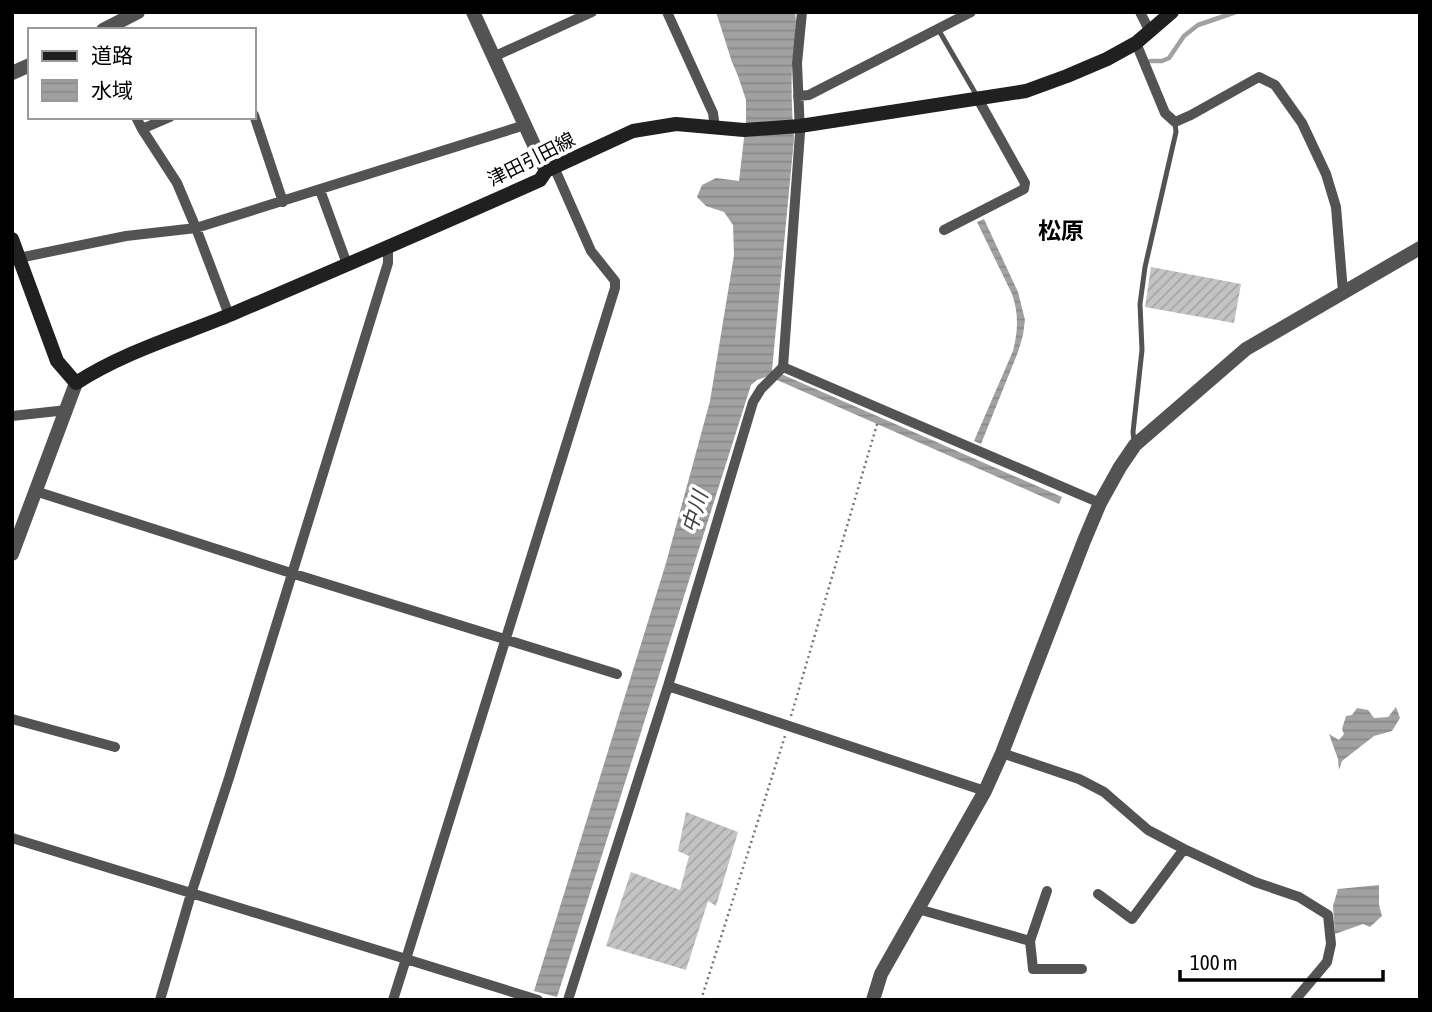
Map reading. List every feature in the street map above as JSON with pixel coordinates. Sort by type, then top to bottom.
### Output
[{"type":"main road","name":"津田引田線","points":[[76,383],[95,370],[130,354],[388,248],[540,180],[550,169],[633,131],[676,124],[744,130],[797,126],[1026,91],[1107,59],[1136,43],[1172,12]]},
{"type":"main road","points":[[12,239],[15,258],[57,361],[76,383]]},
{"type":"street","points":[[107,28],[138,12]]},
{"type":"street","points":[[393,1000],[615,288],[615,281],[592,251],[525,125],[473,12]]},
{"type":"street","points":[[493,57],[592,12]]},
{"type":"street","points":[[667,12],[713,113],[715,128]]},
{"type":"street","points":[[798,96],[808,95],[971,12]]},
{"type":"street","points":[[1140,12],[1150,32]]},
{"type":"street","points":[[568,1000],[668,686],[753,402],[761,389],[783,367],[797,126],[797,63],[804,13]]},
{"type":"street","points":[[1136,43],[1164,113],[1175,122],[1191,116],[1259,77],[1275,85],[1302,123],[1326,174],[1336,207],[1343,292]]},
{"type":"street","points":[[12,73],[28,66]]},
{"type":"street","points":[[944,230],[1024,189],[1025,183],[978,99]]},
{"type":"street","points":[[137,119],[177,183],[229,315]]},
{"type":"street","points":[[142,129],[165,119]]},
{"type":"street","points":[[255,119],[283,202]]},
{"type":"street","points":[[15,258],[127,236],[196,228],[525,125]]},
{"type":"street","points":[[320,190],[347,264]]},
{"type":"street","points":[[160,1000],[388,264],[388,248]]},
{"type":"street","points":[[873,1000],[881,974],[985,791],[1100,503],[1135,444],[1245,349],[1420,248]]},
{"type":"street","points":[[783,367],[1100,503]]},
{"type":"street","points":[[12,554],[76,383]]},
{"type":"street","points":[[12,416],[66,410]]},
{"type":"street","points":[[35,491],[617,674]]},
{"type":"street","points":[[668,686],[985,791]]},
{"type":"street","points":[[13,722],[115,747]]},
{"type":"street","points":[[1002,753],[1079,779],[1104,792],[1147,830],[1255,882],[1299,897],[1328,915],[1331,944],[1327,962],[1295,1000]]},
{"type":"street","points":[[12,838],[534,998]]},
{"type":"street","points":[[1098,894],[1132,919],[1184,849]]},
{"type":"street","points":[[1047,891],[1030,941],[1033,970],[1082,969]]},
{"type":"street","points":[[918,909],[1030,941]]},
{"type":"lane","points":[[938,29],[978,99]]},
{"type":"lane","points":[[1135,444],[1133,432],[1142,350],[1140,304],[1145,267],[1176,132],[1175,122]]},
{"type":"path","points":[[701,1000],[788,726],[881,409]]},
{"type":"water","name":"中川","points":[[716,12],[795,12],[796,33],[792,67],[794,139],[772,370],[1062,497],[1059,504],[768,376],[751,385],[557,997],[534,991],[666,563],[710,401],[734,255],[733,225],[724,212],[706,206],[697,197],[702,185],[716,178],[739,181],[746,121],[746,100]]},
{"type":"water","points":[[984,219],[1018,292],[1025,320],[1018,352],[981,444],[974,441],[1013,351],[1017,322],[1012,294],[977,222]]},
{"type":"water","points":[[1396,707],[1400,718],[1392,731],[1374,736],[1342,761],[1339,770],[1329,734],[1339,740],[1344,734],[1342,729],[1346,716],[1352,715],[1357,708],[1368,710],[1374,718],[1388,717]]},
{"type":"water","points":[[1379,885],[1382,916],[1370,927],[1363,924],[1335,934],[1333,906],[1338,889]]},
{"type":"building","points":[[1151,267],[1241,284],[1234,323],[1145,307]]},
{"type":"building","points":[[686,812],[738,832],[716,906],[708,901],[686,970],[606,946],[631,872],[680,890],[689,856],[678,851]]},
{"type":"waterway","points":[[1150,61],[1169,58],[1184,36],[1198,25],[1236,12]]},
{"type":"district","name":"松原","points":[[1061,231]]}]
